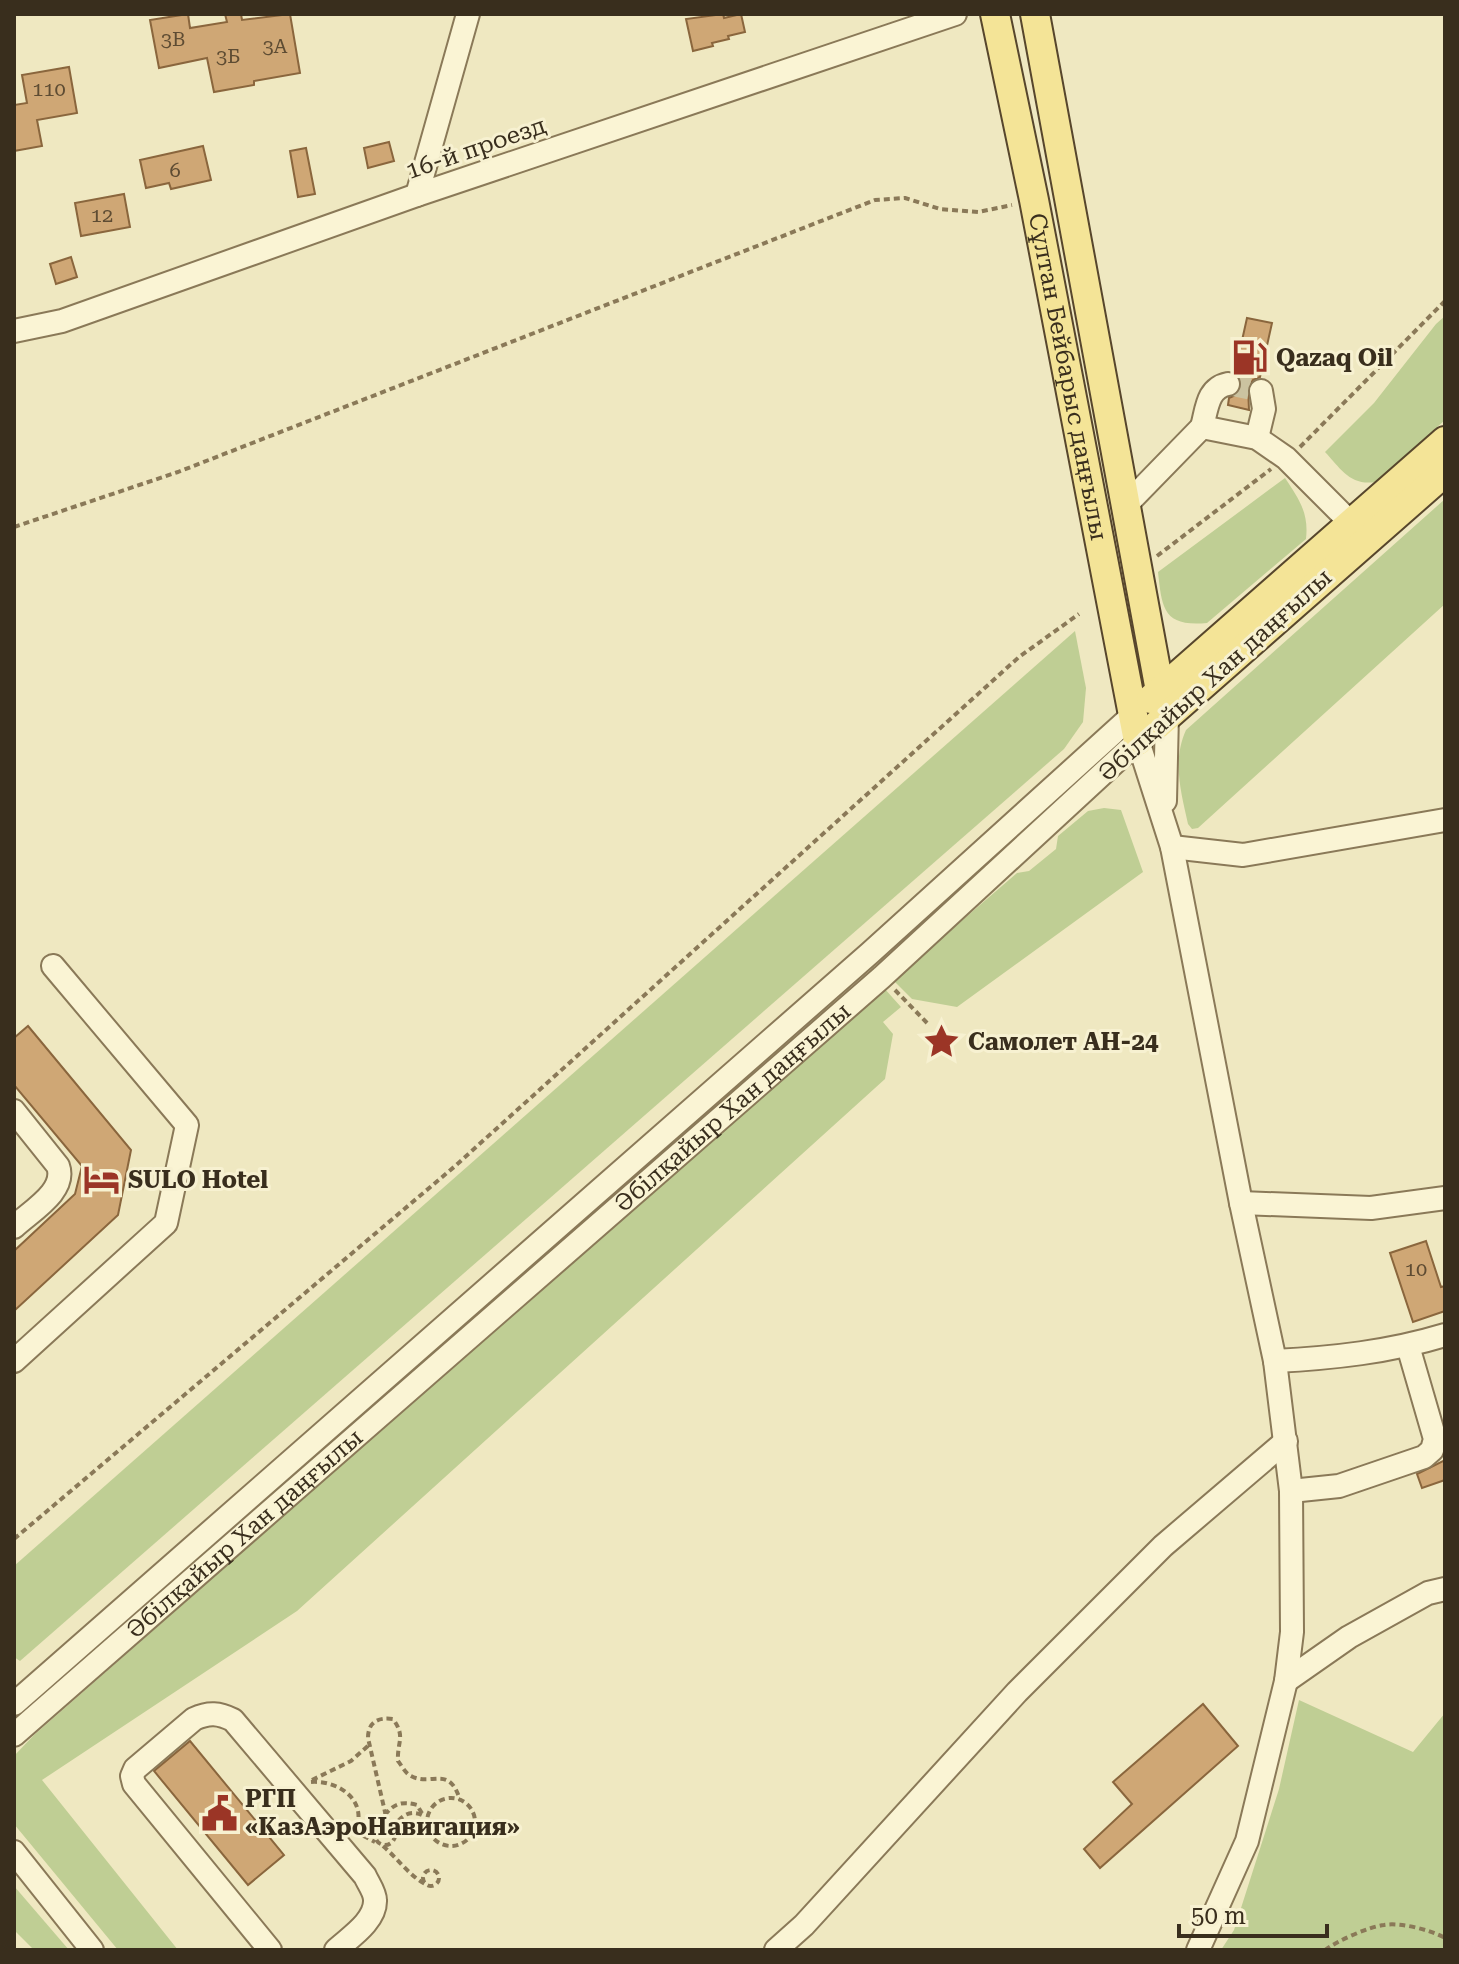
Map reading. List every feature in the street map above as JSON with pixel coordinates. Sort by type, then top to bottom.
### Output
[{"type":"main road","name":"Сұлтан Бейбарыс даңғылы","points":[[995,14],[1136,728]]},
{"type":"main road","name":"Сұлтан Бейбарыс даңғылы","points":[[1035,14],[1164,703]]},
{"type":"main road","name":"Әбілқайыр Хан даңғылы","points":[[1136,728],[1352,524],[1445,441]]},
{"type":"main road","name":"Әбілқайыр Хан даңғылы","points":[[1164,703],[1445,472]]},
{"type":"street","points":[[417,195],[468,14]]},
{"type":"street","name":"16-й проезд","points":[[14,331],[62,321],[417,195],[955,14]]},
{"type":"street","points":[[1126,505],[1202,427],[1211,394],[1218,386],[1228,384]]},
{"type":"street","points":[[1257,438],[1264,409],[1261,391]]},
{"type":"street","points":[[1202,427],[1257,438],[1286,458],[1352,524]]},
{"type":"street","points":[[1164,703],[1164,819]]},
{"type":"street","points":[[1136,728],[1172,847],[1275,1361],[1291,1491],[1292,1632],[1286,1681],[1247,1841],[1198,1950]]},
{"type":"street","name":"Әбілқайыр Хан даңғылы","points":[[14,1735],[882,977],[1136,728]]},
{"type":"street","name":"Әбілқайыр Хан даңғылы","points":[[17,1696],[870,953],[1136,728]]},
{"type":"street","points":[[1172,847],[1243,855],[1445,820]]},
{"type":"street","points":[[14,1361],[166,1223],[187,1125],[53,966]]},
{"type":"street","points":[[14,1111],[62,1175],[58,1186],[14,1227]]},
{"type":"street","points":[[1241,1203],[1371,1208],[1445,1198]]},
{"type":"street","points":[[1275,1361],[1340,1357],[1408,1346],[1445,1335]]},
{"type":"street","points":[[1291,1491],[1339,1486],[1424,1457],[1432,1450],[1435,1439],[1408,1346]]},
{"type":"street","points":[[776,1950],[804,1925],[1017,1692],[1163,1546],[1286,1441]]},
{"type":"street","points":[[1286,1681],[1349,1637],[1428,1593],[1445,1589]]},
{"type":"street","points":[[270,1950],[134,1784],[132,1776],[135,1769],[204,1714],[221,1714],[233,1720],[365,1876],[375,1899],[372,1913],[360,1929],[336,1950]]},
{"type":"street","points":[[14,1852],[92,1950]]},
{"type":"path","points":[[14,527],[178,472],[875,200],[905,198],[940,209],[978,212],[1034,200]]},
{"type":"path","points":[[1299,448],[1445,301]]},
{"type":"path","points":[[1139,570],[1276,465]]},
{"type":"path","points":[[14,1539],[454,1167],[1019,657],[1079,614]]},
{"type":"path","points":[[882,977],[929,1025]]},
{"type":"path","points":[[381,1845],[393,1842],[395,1835],[385,1815],[368,1729],[374,1720],[384,1718],[393,1719],[400,1728],[402,1737],[398,1761],[406,1772],[413,1778],[442,1777],[451,1783],[474,1818],[471,1834],[459,1845],[442,1845],[435,1840],[417,1805],[406,1802],[391,1808],[385,1815]]},
{"type":"path","points":[[354,1834],[358,1825],[356,1807],[349,1792],[323,1781],[309,1783],[317,1776],[351,1761],[370,1744]]},
{"type":"path","points":[[425,1816],[438,1801],[460,1800]]},
{"type":"path","points":[[393,1829],[398,1819],[405,1815],[417,1812],[425,1816]]},
{"type":"path","points":[[388,1825],[376,1831],[376,1840],[425,1884]]},
{"type":"path","points":[[1325,1950],[1385,1924],[1432,1930],[1445,1938]]},
{"type":"green space","points":[[1445,316],[1445,420],[1376,482],[1353,479],[1325,452],[1374,403]]},
{"type":"green space","points":[[1285,478],[1304,514],[1306,539],[1207,623],[1181,622],[1173,618],[1161,596],[1158,572]]},
{"type":"green space","points":[[1445,499],[1445,604],[1198,828],[1192,829],[1188,824],[1179,777],[1179,753],[1186,730]]},
{"type":"green space","points":[[1075,631],[1086,688],[1083,722],[1064,749],[20,1661],[14,1657],[14,1566]]},
{"type":"green space","points":[[1104,808],[1121,810],[1143,872],[957,1007],[912,999],[893,980],[1017,873],[1029,871],[1056,849],[1058,836],[1088,811]]},
{"type":"green space","points":[[884,988],[901,1007],[883,1022],[893,1034],[885,1079],[297,1611],[42,1780],[178,1950],[118,1950],[14,1824],[14,1756],[34,1735]]},
{"type":"green space","points":[[1299,1700],[1413,1752],[1445,1713],[1445,1950],[1221,1950],[1234,1930],[1279,1789]]},
{"type":"green space","points":[[14,1886],[69,1950],[34,1950],[14,1930]]},
{"type":"building","points":[[188,14],[190,28],[227,22],[225,14],[241,14],[242,20],[290,14],[300,73],[214,92],[207,58],[159,68],[150,20]]},
{"type":"building","points":[[723,14],[724,18],[741,14],[745,32],[693,51],[686,19]]},
{"type":"building","points":[[69,67],[77,113],[37,120],[42,146],[14,151],[14,105],[27,103],[22,75]]},
{"type":"building","points":[[389,142],[394,161],[368,168],[364,148]]},
{"type":"building","points":[[203,146],[211,180],[171,189],[169,183],[146,188],[140,160]]},
{"type":"building","points":[[306,148],[315,194],[298,197],[290,151]]},
{"type":"building","points":[[124,194],[130,227],[81,236],[75,203]]},
{"type":"building","points":[[71,257],[77,277],[56,284],[50,264]]},
{"type":"building","points":[[1247,318],[1272,323],[1260,377],[1248,387],[1249,410],[1228,405],[1229,398],[1238,394],[1241,388],[1241,379],[1235,372]]},
{"type":"building","name":"SULO Hotel","points":[[28,1026],[131,1150],[118,1215],[14,1311],[14,1251],[75,1194],[82,1166],[14,1085],[14,1038]]},
{"type":"building","points":[[1426,1241],[1441,1287],[1445,1286],[1445,1311],[1413,1322],[1390,1253]]},
{"type":"building","points":[[1445,1460],[1445,1480],[1422,1488],[1417,1474]]},
{"type":"building","points":[[1203,1704],[1238,1746],[1100,1868],[1084,1849],[1132,1804],[1113,1782]]},
{"type":"building","name":"РГП «КазАэроНавигация»","points":[[190,1741],[284,1855],[248,1885],[154,1771]]},
{"type":"tunnel","points":[[1228,384],[1261,391]]},
{"type":"place","name":"Qazaq Oil","points":[[1250,358]]},
{"type":"place","name":"Самолет АН-24","points":[[942,1042]]},
{"type":"place","name":"SULO Hotel","points":[[102,1180]]},
{"type":"place","name":"РГП «КазАэроНавигация»","points":[[219,1813]]}]
